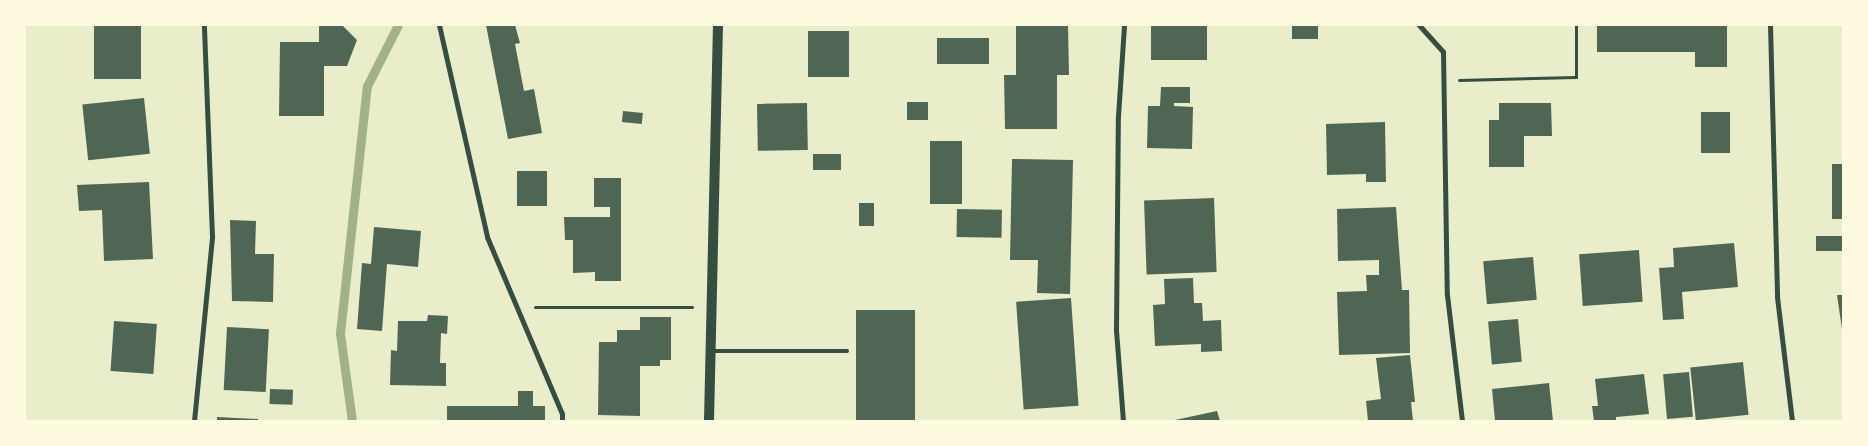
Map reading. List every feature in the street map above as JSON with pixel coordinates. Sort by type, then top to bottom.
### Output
[{"type":"main road","points":[[709,421],[718,25]]},
{"type":"street","points":[[194,421],[212,236],[204,25]]},
{"type":"street","points":[[439,25],[487,237],[562,414],[562,421]]},
{"type":"street","points":[[1123,421],[1116,331],[1118,116],[1124,25]]},
{"type":"street","points":[[1419,25],[1443,52],[1447,295],[1462,421]]},
{"type":"street","points":[[1770,25],[1777,297],[1792,421]]},
{"type":"lane","points":[[710,351],[847,351]]},
{"type":"path","points":[[1444,80],[1576,78],[1576,25]]},
{"type":"path","points":[[517,307],[711,307]]},
{"type":"building","points":[[94,25],[141,25],[141,79],[94,79]]},
{"type":"building","points":[[319,25],[342,25],[357,40],[347,66],[324,66],[324,116],[279,116],[280,42],[319,42]]},
{"type":"building","points":[[486,25],[515,25],[520,43],[515,44],[524,91],[534,89],[542,133],[508,139]]},
{"type":"building","points":[[1016,25],[1068,25],[1069,75],[1057,75],[1057,129],[1005,129],[1004,75],[1016,75]]},
{"type":"building","points":[[1151,25],[1207,25],[1207,60],[1151,60]]},
{"type":"building","points":[[1292,25],[1318,25],[1318,39],[1292,39]]},
{"type":"building","points":[[1597,25],[1727,25],[1727,67],[1695,67],[1695,52],[1597,52]]},
{"type":"building","points":[[808,31],[849,31],[849,77],[808,77]]},
{"type":"building","points":[[937,38],[989,38],[989,64],[937,64]]},
{"type":"building","points":[[1161,87],[1190,87],[1190,103],[1174,103],[1174,106],[1193,107],[1192,149],[1147,148],[1148,106],[1160,106]]},
{"type":"building","points":[[144,98],[150,154],[88,160],[82,104]]},
{"type":"building","points":[[907,102],[928,102],[928,120],[907,120]]},
{"type":"building","points":[[807,103],[808,150],[758,151],[757,104]]},
{"type":"building","points":[[1499,103],[1551,103],[1552,136],[1524,136],[1524,167],[1489,167],[1489,120],[1499,120]]},
{"type":"building","points":[[623,111],[643,113],[642,124],[622,122]]},
{"type":"building","points":[[1701,112],[1730,112],[1730,153],[1701,153]]},
{"type":"building","points":[[1385,122],[1386,182],[1366,182],[1366,174],[1327,175],[1326,124]]},
{"type":"building","points":[[930,141],[962,141],[962,204],[930,204]]},
{"type":"building","points":[[813,154],[841,154],[841,170],[813,170]]},
{"type":"building","points":[[1012,159],[1073,160],[1070,294],[1037,293],[1038,260],[1010,260]]},
{"type":"building","points":[[1832,164],[1843,164],[1843,219],[1832,219]]},
{"type":"building","points":[[517,171],[547,171],[547,206],[517,206]]},
{"type":"building","points":[[594,178],[621,178],[621,281],[595,281],[595,272],[573,273],[573,240],[565,240],[564,217],[610,217],[610,207],[594,207]]},
{"type":"building","points":[[149,182],[153,259],[104,261],[102,210],[79,211],[77,185]]},
{"type":"building","points":[[1214,198],[1217,272],[1147,274],[1144,200]]},
{"type":"building","points":[[859,203],[874,203],[874,226],[859,226]]},
{"type":"building","points":[[1396,207],[1402,290],[1409,290],[1410,353],[1339,355],[1337,292],[1367,291],[1366,275],[1379,275],[1379,260],[1338,261],[1337,209]]},
{"type":"building","points":[[957,209],[1002,210],[1002,238],[957,237]]},
{"type":"building","points":[[230,220],[256,221],[255,254],[274,254],[273,302],[232,301]]},
{"type":"building","points":[[374,227],[421,231],[418,267],[387,264],[382,331],[357,329],[362,263],[371,264]]},
{"type":"building","points":[[1816,236],[1843,236],[1843,251],[1816,251]]},
{"type":"building","points":[[1734,243],[1738,287],[1682,292],[1684,319],[1663,320],[1659,268],[1674,267],[1673,248]]},
{"type":"building","points":[[1639,250],[1643,302],[1583,306],[1579,254]]},
{"type":"building","points":[[1533,257],[1537,300],[1487,304],[1483,261]]},
{"type":"building","points":[[1193,278],[1194,303],[1202,303],[1203,321],[1221,320],[1222,351],[1201,352],[1201,344],[1155,346],[1153,305],[1165,304],[1164,279]]},
{"type":"building","points":[[1837,295],[1843,295],[1843,329],[1842,329]]},
{"type":"building","points":[[1071,298],[1079,406],[1024,410],[1016,302]]},
{"type":"building","points":[[856,310],[915,310],[915,421],[856,421]]},
{"type":"building","points":[[428,315],[448,316],[447,334],[441,333],[440,363],[446,363],[446,386],[390,385],[391,350],[397,351],[398,321],[427,321]]},
{"type":"building","points":[[640,317],[671,317],[671,360],[660,360],[660,366],[640,366],[640,416],[598,415],[599,342],[617,342],[617,330],[640,330]]},
{"type":"building","points":[[1518,319],[1522,362],[1492,364],[1488,322]]},
{"type":"building","points":[[114,321],[157,324],[153,374],[111,371]]},
{"type":"building","points":[[227,327],[269,329],[266,392],[224,390]]},
{"type":"building","points":[[1410,355],[1415,402],[1411,402],[1413,421],[1368,421],[1366,401],[1381,399],[1376,358]]},
{"type":"building","points":[[1743,362],[1749,415],[1696,420],[1690,368]]},
{"type":"building","points":[[1689,372],[1693,417],[1667,419],[1663,374]]},
{"type":"building","points":[[1644,374],[1649,414],[1616,417],[1616,421],[1594,421],[1592,406],[1598,406],[1595,379]]},
{"type":"building","points":[[1549,383],[1553,421],[1495,421],[1492,389]]},
{"type":"building","points":[[270,389],[293,390],[292,405],[269,404]]},
{"type":"building","points":[[518,391],[533,391],[533,406],[545,406],[545,421],[447,421],[447,406],[518,406]]},
{"type":"building","points":[[1217,411],[1220,421],[1175,421],[1175,420]]},
{"type":"building","points":[[217,417],[258,419],[258,421],[217,421]]},
{"type":"waterway","points":[[352,421],[340,333],[367,86],[398,25]]}]
